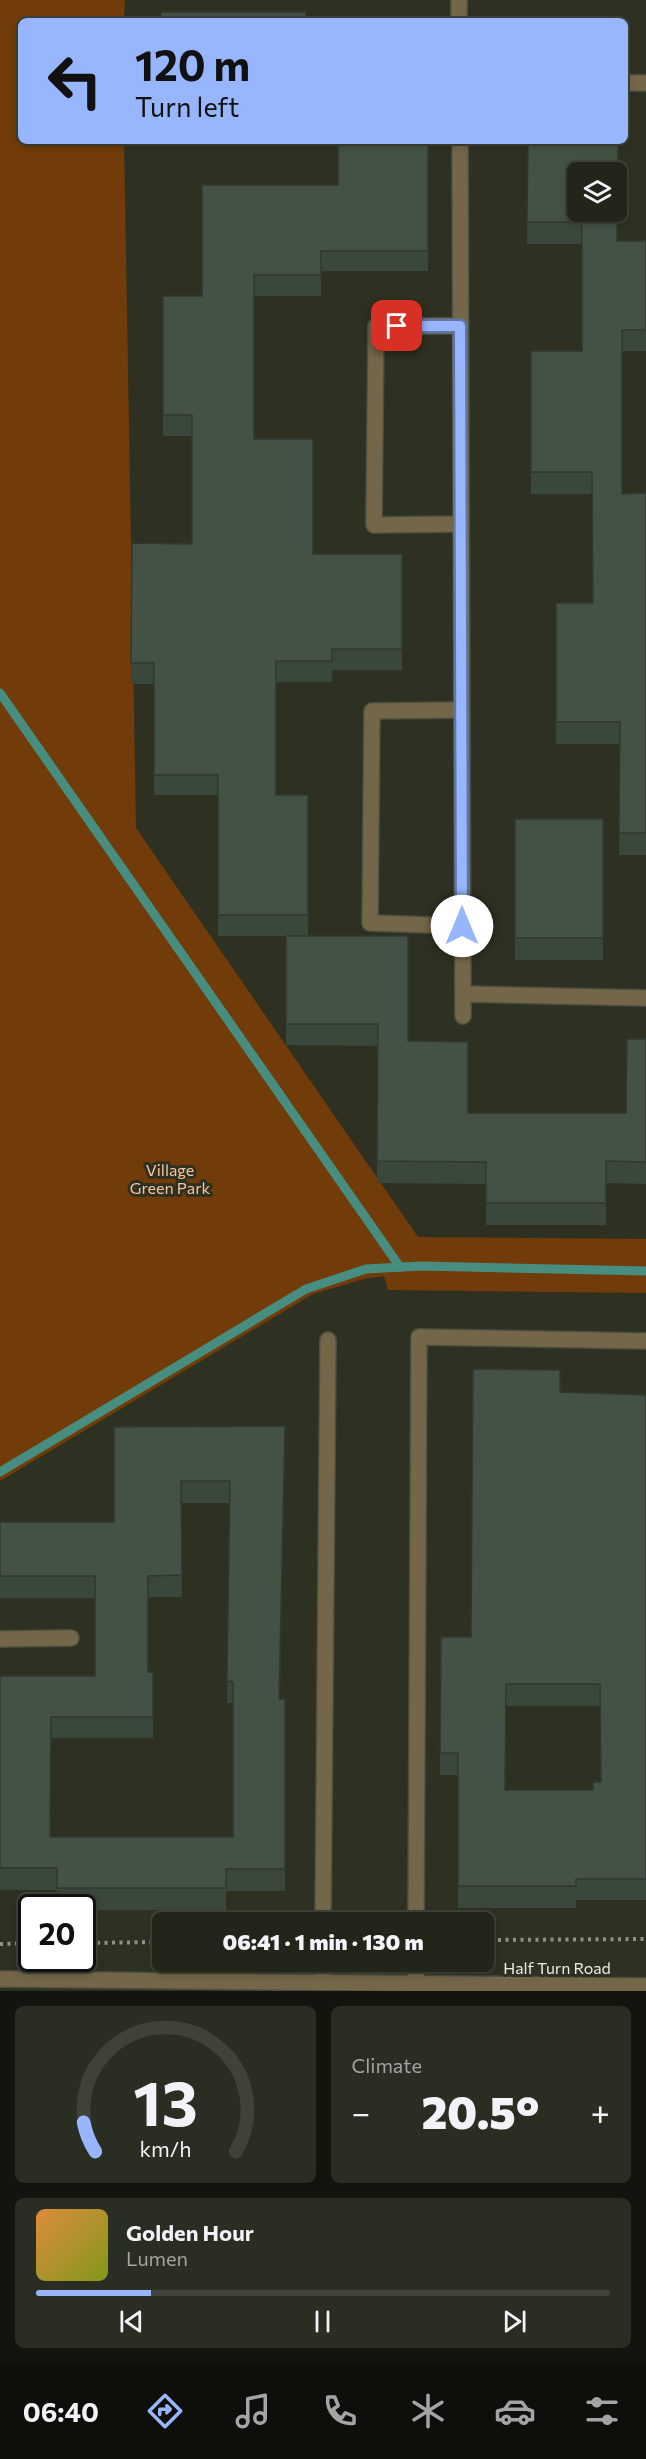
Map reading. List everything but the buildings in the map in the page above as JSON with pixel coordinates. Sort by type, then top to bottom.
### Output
[{"type":"street","points":[[459,0],[459,18]]},
{"type":"street","points":[[628,83],[646,83]]},
{"type":"street","points":[[460,144],[463,1016]]},
{"type":"street","points":[[460,326],[376,326],[374,525],[461,524]]},
{"type":"street","points":[[461,710],[372,711],[370,923],[462,926]]},
{"type":"street","points":[[464,994],[646,998]]},
{"type":"street","points":[[416,1912],[419,1337],[646,1341]]},
{"type":"street","points":[[323,1912],[328,1340]]},
{"type":"street","points":[[0,1639],[71,1638]]},
{"type":"street","points":[[323,1972],[323,1983]]},
{"type":"street","points":[[416,1972],[416,1985]]},
{"type":"street","name":"Half Turn Road","points":[[0,1979],[639,1988]]},
{"type":"path","points":[[494,1940],[646,1939]]},
{"type":"path","points":[[96,1943],[152,1942]]},
{"type":"path","points":[[0,1944],[18,1943]]},
{"type":"green space","name":"Village Green Park","points":[[0,0],[125,0],[124,18],[18,18],[18,144],[124,144],[136,828],[418,1237],[646,1239],[646,1293],[388,1290],[384,1276],[364,1279],[313,1294],[0,1481]]},
{"type":"waterway","points":[[0,693],[400,1267]]},
{"type":"waterway","points":[[0,1472],[306,1289],[366,1269],[421,1266],[646,1271]]},
{"type":"route","points":[[397,326],[460,326],[462,926]]}]
